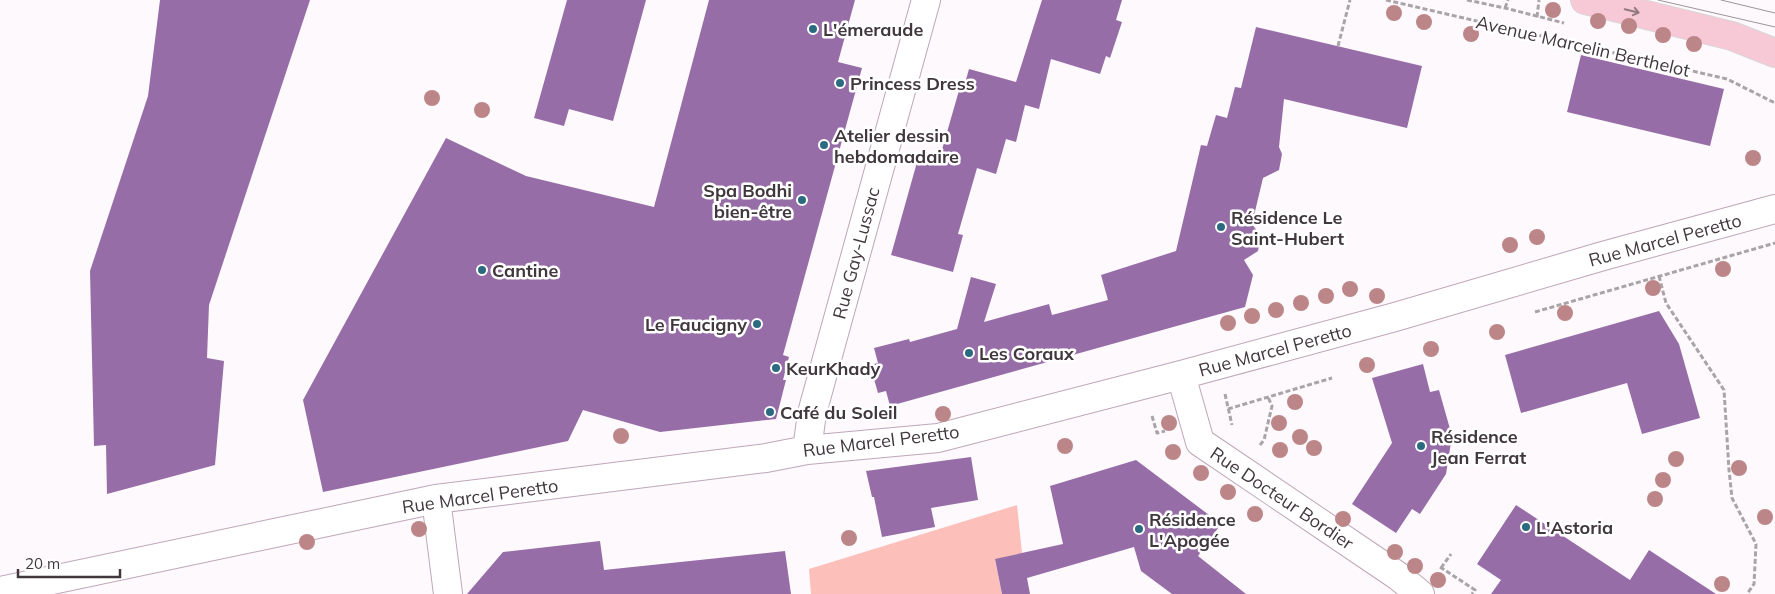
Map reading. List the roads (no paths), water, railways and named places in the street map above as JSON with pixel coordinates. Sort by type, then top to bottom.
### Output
[{"type":"main road","points":[[1585,0],[1732,36],[1775,53]]},
{"type":"street","name":"Rue Gay-Lussac","points":[[807,450],[812,413],[926,0]]},
{"type":"street","name":"Rue Marcel Peretto","points":[[0,590],[436,499],[766,458],[807,450],[938,438],[1402,315],[1603,256],[1775,209]]},
{"type":"street","name":"Rue Docteur Bordier","points":[[1181,375],[1200,442],[1398,576],[1420,594]]},
{"type":"street","points":[[436,499],[448,594]]},
{"type":"tram line","points":[[1658,0],[1775,27]]},
{"type":"tram line","points":[[1721,0],[1775,13]]},
{"type":"place","name":"L'émeraude","points":[[813,29]]},
{"type":"place","name":"Princess Dress","points":[[840,83]]},
{"type":"place","name":"Atelier dessin hebdomadaire","points":[[824,145]]},
{"type":"place","name":"Spa Bodhi bien-être","points":[[802,200]]},
{"type":"place","name":"Résidence Le Saint-Hubert","points":[[1221,227]]},
{"type":"place","name":"Cantine","points":[[482,270]]},
{"type":"place","name":"Le Faucigny","points":[[757,324]]},
{"type":"place","name":"Les Coraux","points":[[969,353]]},
{"type":"place","name":"KeurKhady","points":[[776,368]]},
{"type":"place","name":"Café du Soleil","points":[[770,412]]},
{"type":"place","name":"Résidence Jean Ferrat","points":[[1421,446]]},
{"type":"place","name":"L'Astoria","points":[[1526,527]]},
{"type":"place","name":"Résidence L'Apogée","points":[[1139,529]]}]
